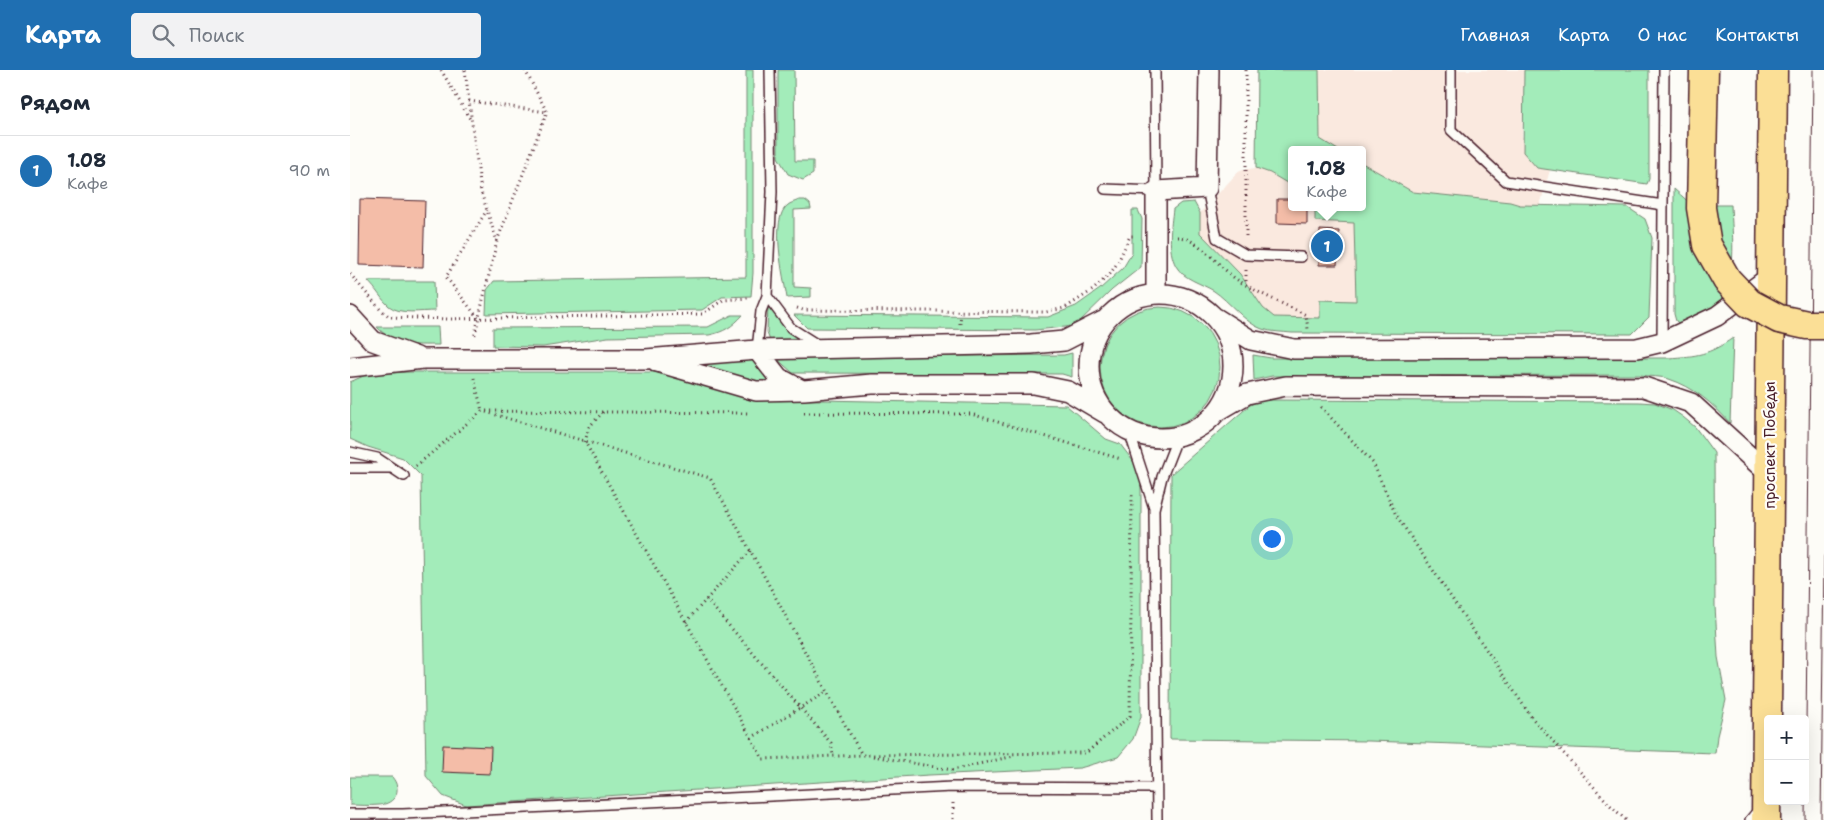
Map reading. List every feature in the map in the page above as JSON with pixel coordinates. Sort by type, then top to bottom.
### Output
[{"type":"main road","points":[[1704,70],[1701,208],[1706,245],[1727,280],[1749,304],[1779,319],[1807,325],[1824,325]]},
{"type":"main road","name":"проспект Победы","points":[[1761,813],[1770,475],[1774,70]]},
{"type":"street","points":[[1156,293],[1156,191],[1207,188],[1209,70]]},
{"type":"street","points":[[350,367],[423,359],[646,359],[757,350],[1030,344],[1064,341],[1103,321],[1118,307],[1136,298],[1156,293],[1178,295],[1199,304],[1216,318],[1251,340],[1294,349],[1637,348],[1662,342],[1717,316],[1772,275]]},
{"type":"street","points":[[350,316],[373,341],[423,359]]},
{"type":"street","points":[[1216,318],[1228,340],[1234,364],[1230,389],[1218,411]]},
{"type":"street","points":[[1103,321],[1091,343],[1088,368],[1092,392],[1105,413]]},
{"type":"street","points":[[757,350],[779,378],[804,390]]},
{"type":"street","points":[[646,359],[756,391],[804,390],[872,384],[1034,384],[1068,391],[1105,413],[1128,431],[1144,437],[1162,439],[1178,436],[1200,427],[1218,411],[1247,394],[1286,386],[1644,387],[1692,403],[1770,475]]},
{"type":"lane","points":[[757,350],[761,311],[767,296],[772,192],[770,70]]},
{"type":"lane","points":[[1105,189],[1156,191],[1155,70]]},
{"type":"lane","points":[[1451,70],[1451,130],[1506,181],[1663,205]]},
{"type":"lane","points":[[1662,342],[1664,70]]},
{"type":"lane","points":[[1207,188],[1217,238],[1246,255],[1301,257]]},
{"type":"lane","points":[[767,296],[791,328],[825,349]]},
{"type":"lane","points":[[1128,431],[1154,509]]},
{"type":"lane","points":[[1157,820],[1155,788],[1154,509],[1162,477],[1178,436]]},
{"type":"lane","points":[[350,452],[377,458],[404,476]]},
{"type":"lane","points":[[350,468],[391,468]]},
{"type":"lane","points":[[350,814],[403,814],[952,787],[1155,788]]},
{"type":"path","points":[[441,70],[471,121]]},
{"type":"path","points":[[464,70],[481,192],[497,242]]},
{"type":"path","points":[[479,318],[497,242],[547,112],[525,70]]},
{"type":"path","points":[[1246,70],[1246,284]]},
{"type":"path","points":[[469,100],[547,112]]},
{"type":"path","points":[[479,318],[446,278],[487,210]]},
{"type":"path","points":[[350,274],[380,309],[390,317],[479,318],[703,314],[722,300],[767,296],[803,310],[1046,312],[1065,308],[1093,290],[1110,274],[1130,236],[1184,237],[1207,253],[1239,281],[1306,315],[1308,333]]},
{"type":"path","points":[[960,330],[961,312]]},
{"type":"path","points":[[1316,401],[1373,463],[1396,514],[1532,718],[1610,805],[1626,820]]},
{"type":"path","points":[[482,411],[710,478],[862,755]]},
{"type":"path","points":[[404,476],[482,411],[603,412],[589,427],[585,442],[763,759],[833,755],[1086,754],[1130,716],[1132,488]]},
{"type":"path","points":[[959,414],[971,414],[1122,460],[1126,466]]},
{"type":"path","points":[[686,622],[751,550]]},
{"type":"path","points":[[706,599],[831,743],[833,755]]},
{"type":"path","points":[[751,738],[826,692]]},
{"type":"path","points":[[862,755],[952,770],[1022,754]]},
{"type":"shaded area","points":[[1319,70],[1524,70],[1522,136],[1537,168],[1550,170],[1540,205],[1520,205],[1510,202],[1413,192],[1366,165],[1366,146],[1330,146],[1320,140]]},
{"type":"shaded area","points":[[1256,168],[1270,173],[1288,184],[1288,211],[1315,211],[1316,221],[1354,223],[1356,302],[1320,318],[1274,317],[1263,308],[1240,274],[1200,233],[1200,213],[1240,170]]},
{"type":"green space","points":[[746,70],[753,70],[753,273],[751,296],[722,297],[702,310],[486,314],[487,290],[494,281],[746,277]]},
{"type":"green space","points":[[778,70],[794,70],[795,161],[813,161],[813,174],[803,180],[788,174],[778,157]]},
{"type":"green space","points":[[1257,70],[1319,70],[1320,139],[1331,146],[1288,146],[1288,184],[1270,173],[1256,168]]},
{"type":"green space","points":[[1524,70],[1649,70],[1649,179],[1647,184],[1537,168],[1523,152]]},
{"type":"green space","points":[[1366,165],[1413,192],[1510,202],[1520,205],[1627,207],[1645,219],[1652,238],[1649,317],[1632,334],[1277,332],[1256,326],[1243,317],[1220,295],[1188,278],[1176,266],[1171,253],[1173,209],[1181,203],[1194,202],[1200,213],[1200,233],[1240,274],[1263,308],[1274,317],[1320,318],[1320,300],[1356,301],[1354,223],[1315,221],[1315,211],[1366,211]]},
{"type":"green space","points":[[1674,189],[1692,205],[1731,205],[1731,273],[1723,298],[1712,310],[1681,325],[1676,321],[1674,314]]},
{"type":"green space","points":[[799,200],[805,200],[810,204],[811,209],[794,210],[794,287],[811,288],[811,297],[787,298],[779,249],[779,222],[782,212],[788,205]]},
{"type":"green space","points":[[1132,210],[1138,210],[1142,219],[1141,267],[1112,290],[1075,326],[1035,330],[807,328],[794,315],[1048,317],[1076,306],[1100,289],[1123,268],[1132,253]]},
{"type":"green space","points":[[368,281],[434,281],[435,311],[411,312],[394,309],[386,303]]},
{"type":"green space","points":[[768,306],[786,328],[805,343],[771,343],[767,333]]},
{"type":"green space","points":[[1160,307],[1172,308],[1183,312],[1193,317],[1202,325],[1210,334],[1215,344],[1219,355],[1219,379],[1215,390],[1210,400],[1202,409],[1193,417],[1183,422],[1172,426],[1160,427],[1148,426],[1137,422],[1127,417],[1118,409],[1110,400],[1105,390],[1101,379],[1100,367],[1101,355],[1105,344],[1110,334],[1118,325],[1127,317],[1137,312],[1148,308]]},
{"type":"green space","points":[[732,315],[743,315],[728,328],[709,335],[608,337],[543,347],[493,346],[493,328],[708,327]]},
{"type":"green space","points":[[377,327],[438,327],[439,345],[405,344],[384,334]]},
{"type":"green space","points":[[1733,338],[1730,423],[1717,409],[1695,391],[1666,378],[1641,375],[1272,376],[1254,380],[1253,355],[1271,358],[1668,358],[1702,354],[1717,348]]},
{"type":"green space","points":[[1072,353],[1072,377],[1062,374],[793,373],[776,358],[1064,355]]},
{"type":"green space","points":[[685,360],[755,360],[764,374],[777,385],[741,380]]},
{"type":"green space","points":[[410,372],[677,372],[772,399],[1066,405],[1106,439],[1120,444],[1136,465],[1141,476],[1141,717],[1133,739],[1118,757],[1080,768],[929,775],[466,805],[443,796],[426,776],[421,476],[403,458],[350,439],[350,382],[368,374]]},
{"type":"green space","points":[[1259,401],[1639,402],[1655,403],[1673,410],[1683,417],[1695,427],[1714,453],[1715,606],[1718,657],[1726,700],[1715,753],[1369,741],[1170,739],[1171,474],[1250,405]]},
{"type":"green space","points":[[350,777],[392,777],[397,787],[396,796],[385,804],[350,805]]},
{"type":"building","points":[[360,199],[425,201],[423,267],[359,265]]},
{"type":"building","points":[[1277,199],[1288,199],[1288,211],[1307,211],[1307,224],[1277,223]]},
{"type":"building","points":[[1320,230],[1339,231],[1337,265],[1319,265]]},
{"type":"building","points":[[443,745],[491,747],[490,774],[442,772]]},
{"type":"tram line","points":[[1805,820],[1813,70]]},
{"type":"tram line","points":[[1821,820],[1824,556]]},
{"type":"place","name":"1.08","points":[[1327,246]]}]
